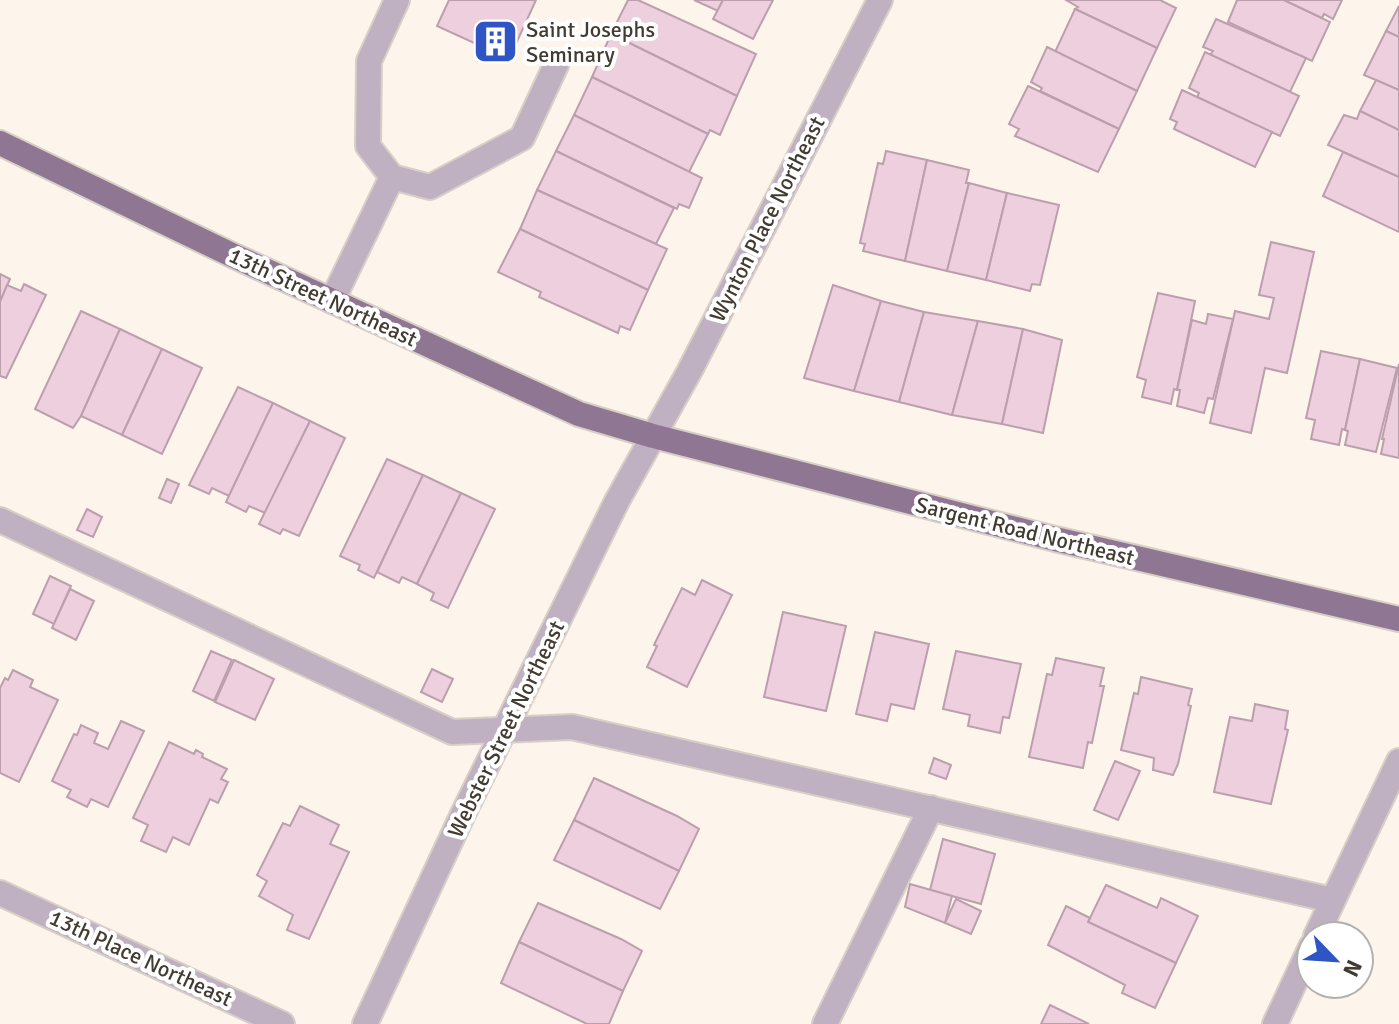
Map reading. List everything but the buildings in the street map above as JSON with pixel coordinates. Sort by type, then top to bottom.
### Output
[{"type":"main road","name":"13th Street Northeast","points":[[0,143],[579,414],[653,436]]},
{"type":"main road","name":"Sargent Road Northeast","points":[[653,436],[1055,539],[1399,619]]},
{"type":"street","points":[[397,0],[369,61],[368,146],[392,177],[430,187],[522,138],[556,65]]},
{"type":"street","name":"Wynton Place Northeast","points":[[653,436],[682,387],[880,0]]},
{"type":"street","points":[[332,301],[392,177]]},
{"type":"street","name":"Webster Street Northeast","points":[[365,1024],[463,814],[617,501],[653,436]]},
{"type":"street","points":[[0,520],[452,732],[572,727],[1332,900]]},
{"type":"street","points":[[1323,920],[1399,761]]},
{"type":"street","points":[[825,1024],[931,808]]},
{"type":"street","name":"13th Place Northeast","points":[[0,893],[282,1024]]},
{"type":"street","points":[[1275,1024],[1295,981]]},
{"type":"place","name":"Saint Josephs Seminary","points":[[495,42]]}]
